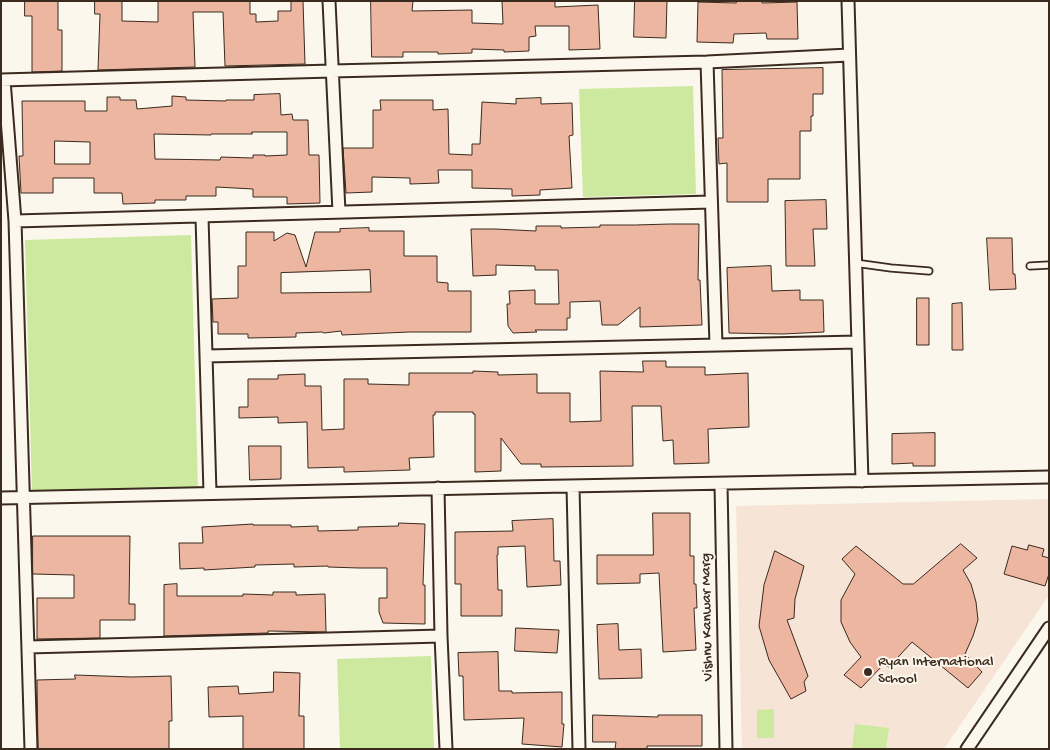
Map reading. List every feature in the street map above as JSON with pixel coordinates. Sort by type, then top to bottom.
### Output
[{"type":"street","points":[[329,1],[339,212]]},
{"type":"street","points":[[848,1],[862,481]]},
{"type":"street","points":[[31,749],[15,221],[3,80],[332,70],[707,62],[849,55]]},
{"type":"street","points":[[707,62],[716,345]]},
{"type":"street","points":[[15,221],[711,202]]},
{"type":"street","points":[[202,217],[210,492]]},
{"type":"street","points":[[206,356],[858,342]]},
{"type":"street","points":[[1,498],[210,492],[1049,477]]},
{"type":"street","name":"Vishnu Kanwar Marg","points":[[720,484],[726,749]]},
{"type":"street","points":[[573,486],[579,749]]},
{"type":"street","points":[[438,488],[441,636],[446,749]]},
{"type":"street","points":[[967,749],[1049,628]]},
{"type":"street","points":[[28,647],[441,636]]},
{"type":"lane","points":[[855,262],[891,268],[929,271]]},
{"type":"lane","points":[[1030,266],[1049,265]]},
{"type":"shaded area","name":"Ryan International School","points":[[1049,499],[1049,595],[944,749],[742,749],[736,506]]},
{"type":"green space","points":[[693,86],[696,194],[583,197],[579,89]]},
{"type":"green space","points":[[191,235],[198,487],[32,492],[25,240]]},
{"type":"green space","points":[[431,656],[434,749],[340,749],[337,659]]},
{"type":"green space","points":[[774,709],[774,738],[757,738],[757,710]]},
{"type":"green space","points":[[855,724],[889,728],[886,749],[852,749]]},
{"type":"building","points":[[25,1],[58,1],[58,30],[62,30],[62,71],[32,72],[32,16],[25,16]]},
{"type":"building","points":[[95,1],[122,1],[122,21],[158,22],[158,1],[250,1],[250,14],[256,14],[256,22],[278,21],[278,11],[291,11],[291,1],[303,1],[305,64],[225,66],[223,12],[193,12],[195,67],[98,70],[100,14],[95,14]]},
{"type":"building","points":[[371,1],[413,1],[412,11],[472,10],[472,23],[503,24],[502,1],[555,1],[555,7],[598,5],[600,49],[569,50],[569,26],[535,26],[536,36],[529,37],[529,51],[504,52],[504,50],[472,49],[472,53],[403,52],[403,57],[372,57]]},
{"type":"building","points":[[635,1],[667,1],[666,38],[634,37]]},
{"type":"building","points":[[736,1],[762,1],[762,3],[797,2],[798,39],[767,39],[766,33],[734,34],[733,43],[697,42],[698,2],[736,3]]},
{"type":"building","points":[[823,68],[823,94],[813,94],[811,131],[800,131],[800,179],[768,179],[768,202],[727,202],[727,163],[719,164],[718,138],[723,138],[722,70]]},
{"type":"building","points":[[280,94],[281,115],[292,114],[293,120],[308,120],[309,155],[319,155],[320,203],[287,204],[287,197],[253,197],[253,189],[216,187],[216,196],[186,196],[186,200],[155,200],[155,203],[123,204],[122,193],[94,193],[94,178],[53,178],[53,193],[21,193],[19,156],[23,156],[22,101],[85,101],[85,111],[107,111],[107,97],[120,97],[120,100],[136,100],[137,109],[172,106],[172,96],[186,97],[186,100],[226,101],[254,100],[254,95]],"holes":[[[252,132],[287,132],[287,155],[253,155],[253,158],[221,157],[220,160],[155,159],[154,134],[211,135],[252,134]],[[55,141],[90,142],[90,164],[55,164]]]},
{"type":"building","points":[[541,98],[541,104],[572,103],[573,135],[569,136],[572,188],[540,190],[540,195],[512,196],[512,189],[472,188],[472,170],[438,170],[439,183],[410,184],[410,178],[372,177],[372,192],[346,193],[343,148],[373,148],[373,110],[381,110],[380,100],[433,100],[433,110],[448,109],[449,154],[472,155],[472,144],[480,144],[482,102],[516,104],[516,99]]},
{"type":"building","points":[[826,200],[827,229],[813,229],[815,266],[786,266],[785,201]]},
{"type":"building","points":[[699,224],[698,280],[700,280],[702,325],[640,327],[640,307],[618,325],[602,325],[600,301],[570,302],[570,318],[567,318],[567,330],[535,330],[537,332],[513,333],[508,326],[507,304],[510,304],[509,291],[535,290],[535,304],[559,304],[558,270],[535,270],[535,266],[496,265],[496,275],[473,276],[471,229],[536,231],[536,226],[561,226],[561,228],[600,227],[600,225]]},
{"type":"building","points":[[369,228],[369,231],[404,231],[404,256],[437,256],[437,282],[448,283],[448,291],[471,291],[471,332],[342,335],[341,331],[296,333],[296,337],[248,338],[248,334],[218,334],[218,322],[213,322],[212,299],[238,298],[238,266],[246,266],[246,232],[274,232],[274,241],[287,233],[295,235],[306,267],[315,232],[340,232],[340,229]],"holes":[[[370,270],[371,292],[281,293],[281,273]]]},
{"type":"building","points":[[987,238],[1012,238],[1013,274],[1015,274],[1016,289],[990,290]]},
{"type":"building","points":[[771,266],[772,291],[800,290],[800,300],[823,300],[824,332],[783,334],[729,333],[727,268]]},
{"type":"building","points":[[917,298],[929,298],[929,345],[917,345]]},
{"type":"building","points":[[962,303],[963,350],[952,350],[952,304]]},
{"type":"building","points":[[643,361],[666,361],[666,367],[705,367],[705,375],[748,373],[749,427],[708,429],[709,463],[674,464],[673,440],[663,441],[661,406],[632,406],[633,466],[541,467],[541,464],[521,464],[501,438],[501,471],[475,472],[475,414],[473,412],[435,412],[435,415],[433,415],[434,457],[409,458],[410,470],[344,472],[344,467],[308,468],[307,422],[278,423],[278,417],[239,418],[239,407],[248,407],[248,379],[278,379],[278,375],[305,374],[305,386],[321,386],[322,430],[344,429],[344,379],[368,379],[368,384],[409,385],[409,373],[473,373],[473,371],[498,372],[498,375],[537,374],[537,393],[570,393],[570,422],[601,421],[600,371],[643,372]]},
{"type":"building","points":[[935,433],[935,466],[913,466],[913,463],[892,464],[892,434]]},
{"type":"building","points":[[249,446],[281,446],[281,479],[250,480]]},
{"type":"building","points":[[653,513],[690,513],[690,556],[694,556],[694,584],[696,584],[697,608],[694,608],[696,650],[663,652],[659,573],[640,574],[640,583],[597,584],[597,555],[653,555]]},
{"type":"building","points":[[553,519],[554,561],[560,561],[561,585],[527,587],[525,546],[498,547],[498,590],[502,590],[502,616],[461,616],[461,584],[455,584],[455,532],[513,531],[512,521]]},
{"type":"building","points":[[399,523],[425,524],[423,585],[425,585],[425,624],[383,623],[379,612],[379,598],[387,598],[387,568],[294,567],[294,564],[255,565],[255,567],[204,570],[204,568],[180,569],[179,543],[203,543],[202,527],[253,524],[291,525],[291,527],[318,526],[318,531],[358,530],[358,527],[398,526]]},
{"type":"building","points":[[33,536],[130,536],[129,604],[135,604],[135,620],[100,620],[100,638],[37,639],[37,598],[74,598],[74,575],[33,574]]},
{"type":"building","points":[[961,544],[977,558],[963,570],[971,584],[978,620],[965,654],[982,672],[968,688],[912,642],[889,667],[883,665],[861,688],[844,675],[861,657],[850,642],[841,622],[841,600],[855,574],[842,559],[856,546],[903,584],[913,584]]},
{"type":"building","points":[[1029,545],[1044,549],[1042,556],[1049,558],[1049,574],[1045,586],[1004,574],[1012,546],[1027,550]]},
{"type":"building","points":[[775,551],[804,566],[795,599],[794,618],[787,620],[808,676],[804,682],[806,691],[791,699],[769,660],[759,626],[764,585]]},
{"type":"building","points":[[177,584],[177,596],[273,595],[273,592],[296,592],[296,595],[325,594],[326,632],[268,631],[268,633],[164,636],[164,585]]},
{"type":"building","points":[[618,624],[619,650],[641,649],[642,678],[599,679],[597,625]]},
{"type":"building","points":[[516,628],[559,630],[557,653],[515,651]]},
{"type":"building","points":[[498,652],[499,691],[512,691],[512,693],[562,692],[562,724],[564,724],[562,747],[522,744],[524,718],[464,720],[463,676],[459,676],[458,653]]},
{"type":"building","points":[[274,672],[300,673],[299,716],[304,716],[304,749],[243,749],[243,716],[209,717],[208,687],[238,686],[239,694],[273,692]]},
{"type":"building","points":[[75,675],[171,676],[172,721],[169,721],[169,749],[38,749],[37,680],[75,679]]},
{"type":"building","points":[[593,715],[658,717],[658,715],[702,715],[702,746],[647,746],[647,749],[615,749],[616,742],[593,742]]},
{"type":"place","name":"Ryan International School","points":[[868,672]]}]
